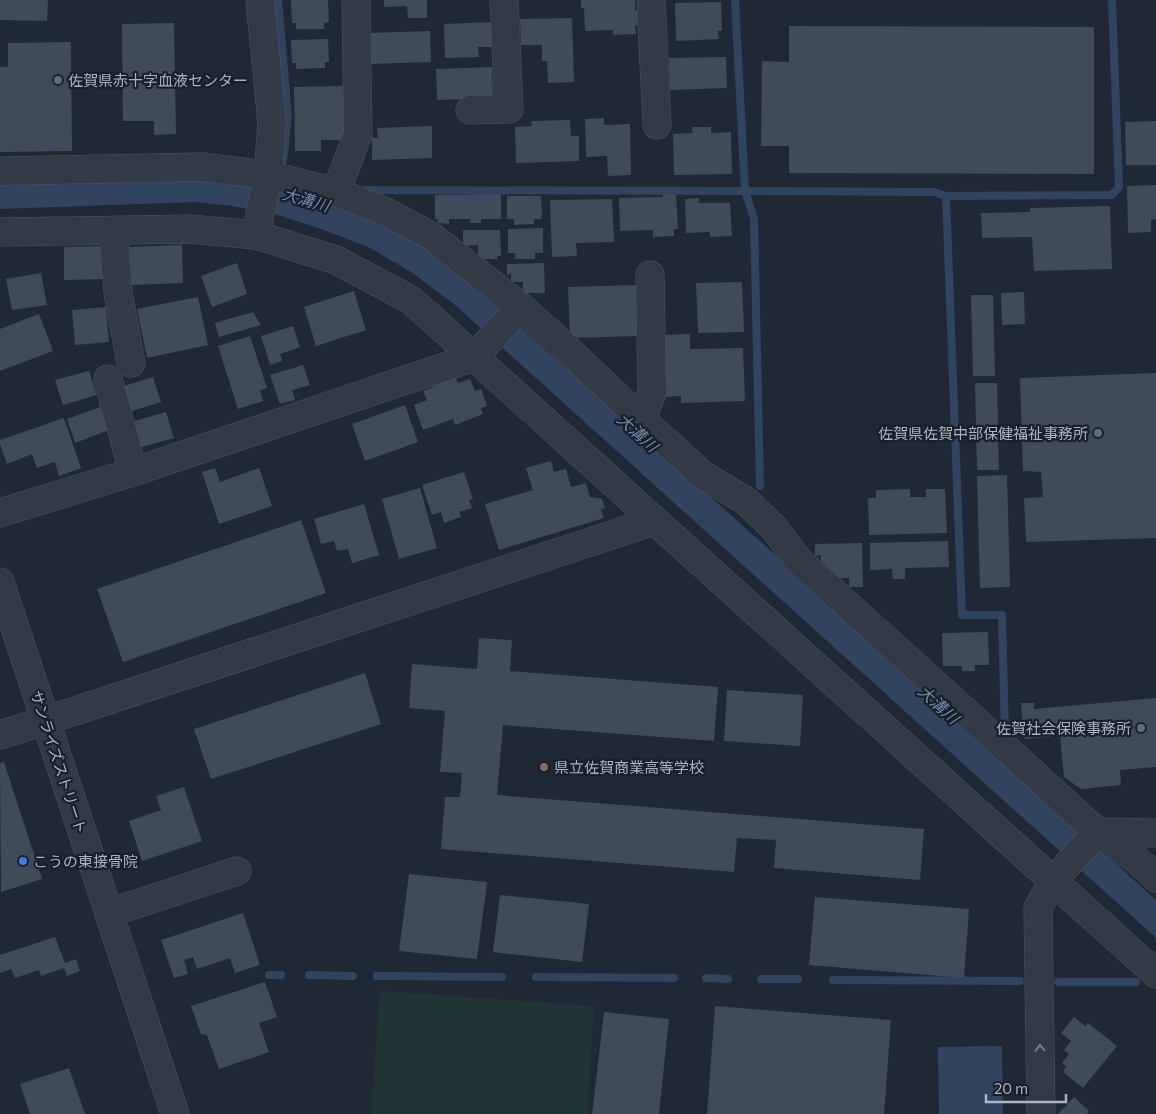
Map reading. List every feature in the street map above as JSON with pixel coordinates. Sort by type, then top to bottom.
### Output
[{"type":"street","points":[[258,227],[268,175],[272,123],[260,0]]},
{"type":"street","points":[[336,192],[358,134],[356,0]]},
{"type":"street","points":[[470,110],[509,109],[504,0]]},
{"type":"street","points":[[651,0],[657,125]]},
{"type":"street","points":[[0,171],[201,167],[268,175],[336,192],[386,212],[431,236],[521,307],[704,476],[746,501],[774,528],[798,560],[1097,832],[1138,861],[1156,878]]},
{"type":"street","points":[[0,232],[258,227],[336,260],[411,300],[480,350],[654,520],[1059,874],[1156,974]]},
{"type":"street","points":[[113,230],[118,292],[131,363]]},
{"type":"street","points":[[642,420],[652,392],[650,275]]},
{"type":"street","points":[[0,513],[133,472],[480,350],[521,307]]},
{"type":"street","points":[[108,379],[133,472]]},
{"type":"street","points":[[0,735],[654,520]]},
{"type":"street","name":"サンライズストリート","points":[[0,582],[175,1114]]},
{"type":"street","points":[[1041,1114],[1038,908],[1059,874],[1097,832],[1156,833]]},
{"type":"street","points":[[109,913],[237,871]]},
{"type":"green space","points":[[380,991],[594,1006],[587,1114],[371,1114]]},
{"type":"water","name":"大溝川","points":[[198,174],[283,186],[383,221],[428,246],[741,524],[1156,900],[1156,938],[455,305],[411,272],[368,247],[321,229],[275,214],[233,206],[195,202],[0,209],[0,179]]},
{"type":"water","points":[[1002,1046],[1003,1114],[939,1114],[938,1047]]},
{"type":"building","points":[[0,0],[48,0],[47,21],[0,20]]},
{"type":"building","points":[[291,0],[328,0],[329,22],[324,23],[324,29],[296,29],[296,23],[292,23]]},
{"type":"building","points":[[384,0],[427,0],[427,18],[408,18],[407,6],[384,7]]},
{"type":"building","points":[[581,0],[635,0],[635,10],[641,11],[641,25],[635,25],[636,34],[613,35],[613,30],[585,31],[584,8],[581,8]]},
{"type":"building","points":[[721,2],[722,31],[718,31],[719,39],[676,41],[675,3]]},
{"type":"building","points":[[572,18],[574,82],[548,83],[547,61],[542,61],[542,45],[521,45],[520,19]]},
{"type":"building","points":[[493,22],[494,47],[478,47],[479,57],[445,58],[444,24]]},
{"type":"building","points":[[174,23],[176,134],[154,135],[154,121],[123,121],[122,24]]},
{"type":"building","points":[[789,26],[1094,27],[1094,174],[789,173],[789,146],[761,146],[762,61],[789,62]]},
{"type":"building","points":[[430,31],[431,62],[370,64],[368,33]]},
{"type":"building","points":[[328,39],[329,62],[325,62],[325,68],[296,69],[296,63],[292,63],[291,40]]},
{"type":"building","points":[[71,42],[72,151],[0,152],[0,67],[8,67],[8,43]]},
{"type":"building","points":[[726,57],[727,88],[670,90],[669,58]]},
{"type":"building","points":[[492,67],[493,98],[437,100],[436,69]]},
{"type":"building","points":[[344,86],[345,140],[321,140],[321,151],[295,151],[294,87]]},
{"type":"building","points":[[604,118],[604,125],[630,124],[631,175],[608,176],[607,156],[586,157],[585,119]]},
{"type":"building","points":[[570,120],[571,136],[579,136],[579,161],[516,163],[515,127],[532,126],[531,121]]},
{"type":"building","points":[[1156,121],[1156,165],[1126,165],[1125,122]]},
{"type":"building","points":[[432,126],[432,158],[372,160],[372,138],[378,138],[377,128]]},
{"type":"building","points":[[692,127],[711,127],[711,133],[731,132],[732,174],[674,175],[673,134],[693,133]]},
{"type":"building","points":[[1156,185],[1156,219],[1151,220],[1151,232],[1128,233],[1127,186]]},
{"type":"building","points":[[501,194],[501,219],[481,219],[481,223],[470,223],[470,219],[449,219],[449,224],[438,223],[438,219],[435,219],[435,195]]},
{"type":"building","points":[[663,194],[676,194],[678,229],[674,229],[674,236],[653,237],[653,230],[620,231],[619,198],[663,197]]},
{"type":"building","points":[[507,196],[541,196],[542,219],[534,219],[534,224],[514,225],[514,219],[507,219]]},
{"type":"building","points":[[699,198],[699,203],[730,203],[732,236],[710,237],[710,232],[686,233],[685,199]]},
{"type":"building","points":[[612,199],[614,242],[576,243],[577,256],[552,257],[550,200]]},
{"type":"building","points":[[1110,206],[1112,269],[1034,271],[1032,237],[982,238],[981,213],[1030,212],[1030,208]]},
{"type":"building","points":[[543,228],[543,253],[535,253],[535,259],[515,259],[515,253],[508,253],[508,229]]},
{"type":"building","points":[[463,230],[500,230],[501,256],[497,256],[498,259],[478,259],[478,245],[463,246]]},
{"type":"building","points":[[182,245],[183,283],[131,285],[129,247]]},
{"type":"building","points":[[105,246],[106,279],[64,280],[64,247]]},
{"type":"building","points":[[237,263],[247,294],[212,307],[201,276]]},
{"type":"building","points":[[544,263],[545,293],[523,293],[523,282],[511,282],[511,274],[507,275],[507,264]]},
{"type":"building","points":[[41,273],[47,305],[12,310],[6,279]]},
{"type":"building","points":[[742,282],[744,332],[698,333],[696,283]]},
{"type":"building","points":[[638,285],[639,336],[570,338],[568,287]]},
{"type":"building","points":[[354,291],[366,330],[316,346],[304,307]]},
{"type":"building","points":[[1024,292],[1025,324],[1002,325],[1001,293]]},
{"type":"building","points":[[971,295],[993,295],[995,376],[973,376]]},
{"type":"building","points":[[198,297],[208,345],[147,358],[137,309]]},
{"type":"building","points":[[106,307],[109,342],[75,345],[72,310]]},
{"type":"building","points":[[253,312],[261,325],[219,337],[215,323]]},
{"type":"building","points":[[39,314],[53,351],[0,371],[0,329]]},
{"type":"building","points":[[293,326],[300,347],[280,354],[282,361],[270,365],[261,336]]},
{"type":"building","points":[[690,334],[690,349],[743,348],[745,401],[681,403],[681,396],[662,397],[660,335]]},
{"type":"building","points":[[250,336],[267,388],[260,390],[263,401],[238,409],[218,346]]},
{"type":"building","points":[[303,365],[310,385],[292,390],[295,400],[280,404],[270,375]]},
{"type":"building","points":[[89,371],[97,395],[63,405],[55,380]]},
{"type":"building","points":[[1156,373],[1156,538],[1026,542],[1024,498],[1043,497],[1041,472],[1023,471],[1020,378]]},
{"type":"building","points":[[455,374],[458,383],[470,379],[475,391],[481,389],[487,406],[481,408],[483,414],[455,425],[453,419],[423,430],[414,405],[427,400],[423,391],[433,387],[432,383]]},
{"type":"building","points":[[153,377],[161,402],[129,412],[121,387]]},
{"type":"building","points":[[975,383],[997,383],[999,470],[977,470]]},
{"type":"building","points":[[405,405],[418,442],[365,461],[352,424]]},
{"type":"building","points":[[100,407],[109,430],[75,443],[67,419]]},
{"type":"building","points":[[166,412],[174,438],[138,448],[131,422]]},
{"type":"building","points":[[64,418],[81,468],[59,476],[55,462],[37,468],[32,454],[7,464],[0,440]]},
{"type":"building","points":[[551,461],[554,472],[566,469],[571,487],[586,483],[590,497],[602,499],[605,508],[601,509],[604,518],[499,550],[485,504],[533,490],[526,468]]},
{"type":"building","points":[[215,468],[220,482],[259,468],[272,506],[219,524],[202,472]]},
{"type":"building","points":[[464,472],[473,499],[469,500],[472,508],[459,512],[461,517],[444,523],[441,512],[432,515],[422,485]]},
{"type":"building","points":[[1007,475],[1010,587],[980,588],[977,476]]},
{"type":"building","points":[[420,488],[437,548],[399,559],[382,499]]},
{"type":"building","points":[[910,489],[910,497],[926,497],[926,489],[945,489],[947,533],[869,535],[868,498],[876,498],[876,490]]},
{"type":"building","points":[[364,504],[379,555],[352,563],[348,549],[337,551],[334,541],[321,544],[314,519]]},
{"type":"building","points":[[301,520],[326,593],[123,662],[97,589]]},
{"type":"building","points":[[948,541],[949,567],[905,568],[905,579],[893,579],[892,569],[870,570],[870,543]]},
{"type":"building","points":[[862,543],[863,587],[849,587],[849,578],[839,578],[821,561],[821,555],[815,556],[815,544]]},
{"type":"building","points":[[988,632],[989,665],[975,665],[975,671],[962,671],[962,666],[943,666],[942,633]]},
{"type":"building","points":[[479,638],[512,640],[510,671],[718,687],[714,741],[503,725],[497,795],[924,829],[920,880],[774,868],[776,840],[737,838],[734,872],[441,849],[445,797],[460,797],[462,773],[440,772],[445,711],[409,708],[412,664],[477,669]]},
{"type":"building","points":[[365,673],[381,724],[211,779],[194,729]]},
{"type":"building","points":[[727,690],[803,695],[800,746],[724,741]]},
{"type":"building","points":[[1156,698],[1156,767],[1120,770],[1121,785],[1081,789],[1064,777],[1060,736],[1024,739],[1021,703],[1034,703],[1034,709]]},
{"type":"building","points":[[4,762],[42,879],[1,892],[0,763]]},
{"type":"building","points":[[184,787],[202,841],[142,861],[129,821],[161,810],[156,796]]},
{"type":"building","points":[[409,874],[487,882],[477,959],[399,951]]},
{"type":"building","points":[[500,895],[589,904],[582,962],[493,952]]},
{"type":"building","points":[[815,897],[969,909],[964,978],[809,965]]},
{"type":"building","points":[[243,913],[260,965],[235,973],[230,958],[197,969],[193,957],[184,960],[188,974],[174,978],[161,940]]},
{"type":"building","points":[[55,937],[65,963],[76,959],[80,971],[67,976],[64,968],[41,976],[39,970],[15,978],[11,969],[0,973],[0,955]]},
{"type":"building","points":[[265,982],[277,1017],[259,1023],[269,1052],[219,1069],[207,1035],[201,1034],[191,1006]]},
{"type":"building","points":[[715,1006],[891,1020],[884,1114],[707,1114]]},
{"type":"building","points":[[604,1012],[669,1019],[659,1114],[592,1114]]},
{"type":"building","points":[[1074,1017],[1085,1026],[1088,1023],[1117,1046],[1083,1088],[1063,1072],[1066,1066],[1062,1063],[1069,1054],[1064,1050],[1071,1041],[1061,1033]]},
{"type":"building","points":[[69,1068],[85,1114],[30,1114],[20,1084]]},
{"type":"building","points":[[1074,1097],[1089,1111],[1087,1114],[1058,1114]]},
{"type":"waterway","points":[[278,0],[288,116],[283,161]]},
{"type":"waterway","points":[[735,0],[745,191],[754,219],[760,486]]},
{"type":"waterway","points":[[1005,737],[1002,615],[962,615],[946,196],[1112,195],[1119,187],[1112,0]]},
{"type":"waterway","points":[[366,190],[934,192],[946,196]]},
{"type":"waterway","points":[[269,975],[281,975]]},
{"type":"waterway","points":[[309,975],[353,976]]},
{"type":"waterway","points":[[377,976],[502,977]]},
{"type":"waterway","points":[[536,977],[674,978]]},
{"type":"waterway","points":[[706,978],[728,979]]},
{"type":"waterway","points":[[761,979],[798,979]]},
{"type":"waterway","points":[[833,980],[1020,981]]},
{"type":"waterway","points":[[1058,982],[1136,982]]},
{"type":"place","name":"佐賀県赤十字血液センター","points":[[58,80]]},
{"type":"place","name":"佐賀県佐賀中部保健福祉事務所","points":[[1098,433]]},
{"type":"place","name":"佐賀社会保険事務所","points":[[1141,728]]},
{"type":"place","name":"県立佐賀商業高等学校","points":[[544,767]]},
{"type":"place","name":"こうの東接骨院","points":[[23,861]]}]
